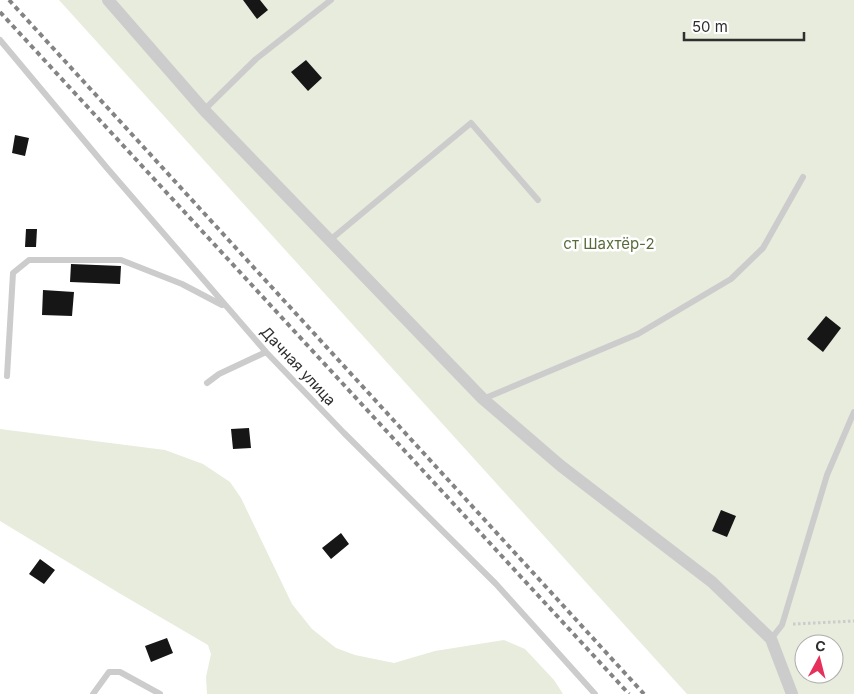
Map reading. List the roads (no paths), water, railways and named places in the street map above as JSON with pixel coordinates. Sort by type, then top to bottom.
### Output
[{"type":"street","points":[[108,0],[204,110],[483,399],[562,466],[712,582],[771,639],[792,694]]},
{"type":"lane","points":[[204,110],[256,58],[331,0]]},
{"type":"lane","name":"Дачная улица","points":[[0,40],[266,352],[344,433],[496,584],[595,694]]},
{"type":"lane","points":[[330,240],[471,123],[538,200]]},
{"type":"lane","points":[[483,399],[638,334],[731,279],[763,248],[803,177]]},
{"type":"lane","points":[[7,376],[13,273],[30,260],[121,260],[182,284],[226,307]]},
{"type":"lane","points":[[207,383],[219,374],[266,352]]},
{"type":"lane","points":[[771,639],[782,625],[827,475],[854,412]]},
{"type":"lane","points":[[93,694],[109,672],[120,672],[160,694]]},
{"type":"railway","points":[[9,0],[644,694]]},
{"type":"railway","points":[[0,12],[629,694]]},
{"type":"park label","name":"ст Шахтёр-2","points":[[609,244]]}]
